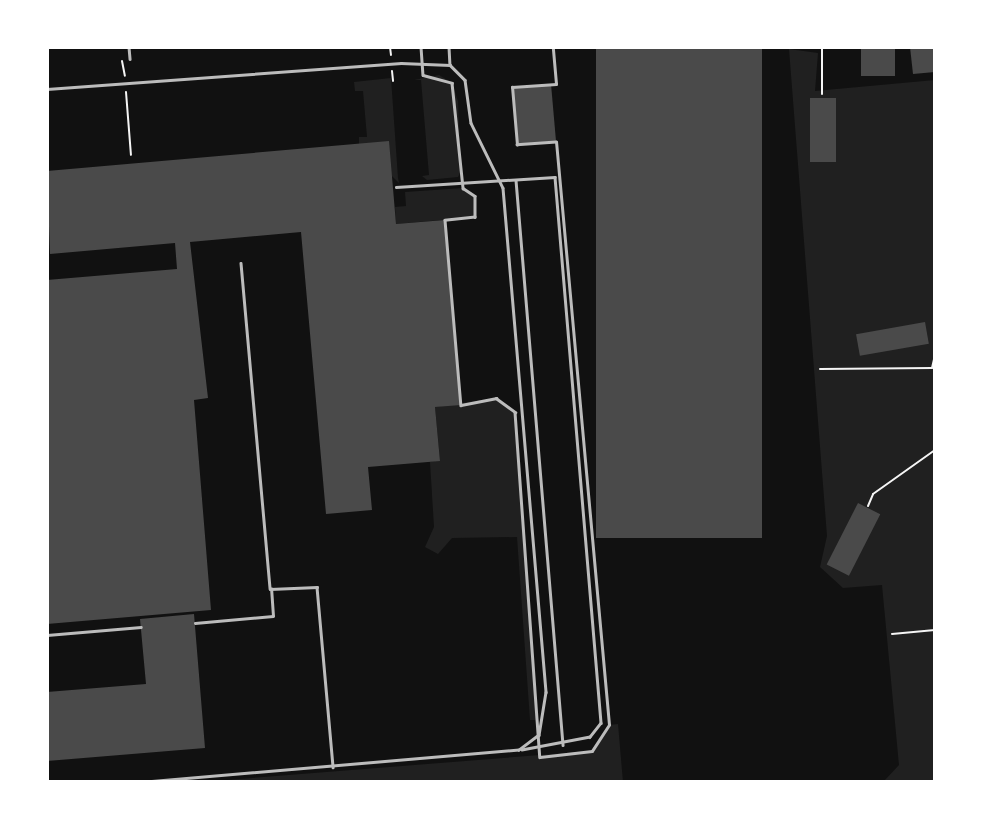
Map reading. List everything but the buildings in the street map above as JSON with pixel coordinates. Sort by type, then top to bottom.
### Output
[{"type":"lane","points":[[130,47],[130,59]]},
{"type":"lane","points":[[421,47],[423,75],[452,83],[462,182],[475,196],[475,217],[445,220],[461,405],[496,398],[515,412],[540,757],[592,751],[609,725],[556,142],[517,145],[512,87],[556,84],[553,47]]},
{"type":"lane","points":[[449,47],[450,65]]},
{"type":"lane","points":[[47,89],[422,62],[450,65],[465,80],[471,123],[500,180],[546,692],[539,735],[519,750]]},
{"type":"lane","points":[[149,782],[563,745],[590,737],[601,723],[555,177],[396,187]]},
{"type":"lane","points":[[516,179],[563,745]]},
{"type":"lane","points":[[195,623],[273,616],[241,263]]},
{"type":"lane","points":[[270,589],[317,587],[333,767]]},
{"type":"lane","points":[[47,635],[141,627]]},
{"type":"path","points":[[822,47],[822,94]]},
{"type":"path","points":[[122,60],[131,155]]},
{"type":"path","points":[[935,355],[935,393]]},
{"type":"path","points":[[820,369],[933,368]]},
{"type":"path","points":[[868,506],[873,494],[935,450]]},
{"type":"path","points":[[892,634],[935,630]]},
{"type":"shaded area","points":[[789,49],[818,53],[815,91],[935,80],[935,782],[800,782],[885,780],[899,765],[882,585],[843,588],[820,567],[827,536]]},
{"type":"shaded area","points":[[439,75],[452,83],[458,101],[461,171],[458,177],[427,180],[422,176],[429,175],[421,80],[414,80]]},
{"type":"shaded area","points":[[391,78],[399,183],[359,144],[359,137],[367,137],[363,91],[355,91],[354,82]]},
{"type":"shaded area","points":[[463,188],[475,196],[475,217],[396,224],[395,207],[406,206],[405,192]]},
{"type":"shaded area","points":[[496,398],[515,412],[538,720],[530,720],[517,537],[452,538],[438,554],[425,547],[434,527],[430,462],[440,460],[435,407]]},
{"type":"shaded area","points":[[618,724],[623,782],[201,782],[591,751],[609,725]]}]
